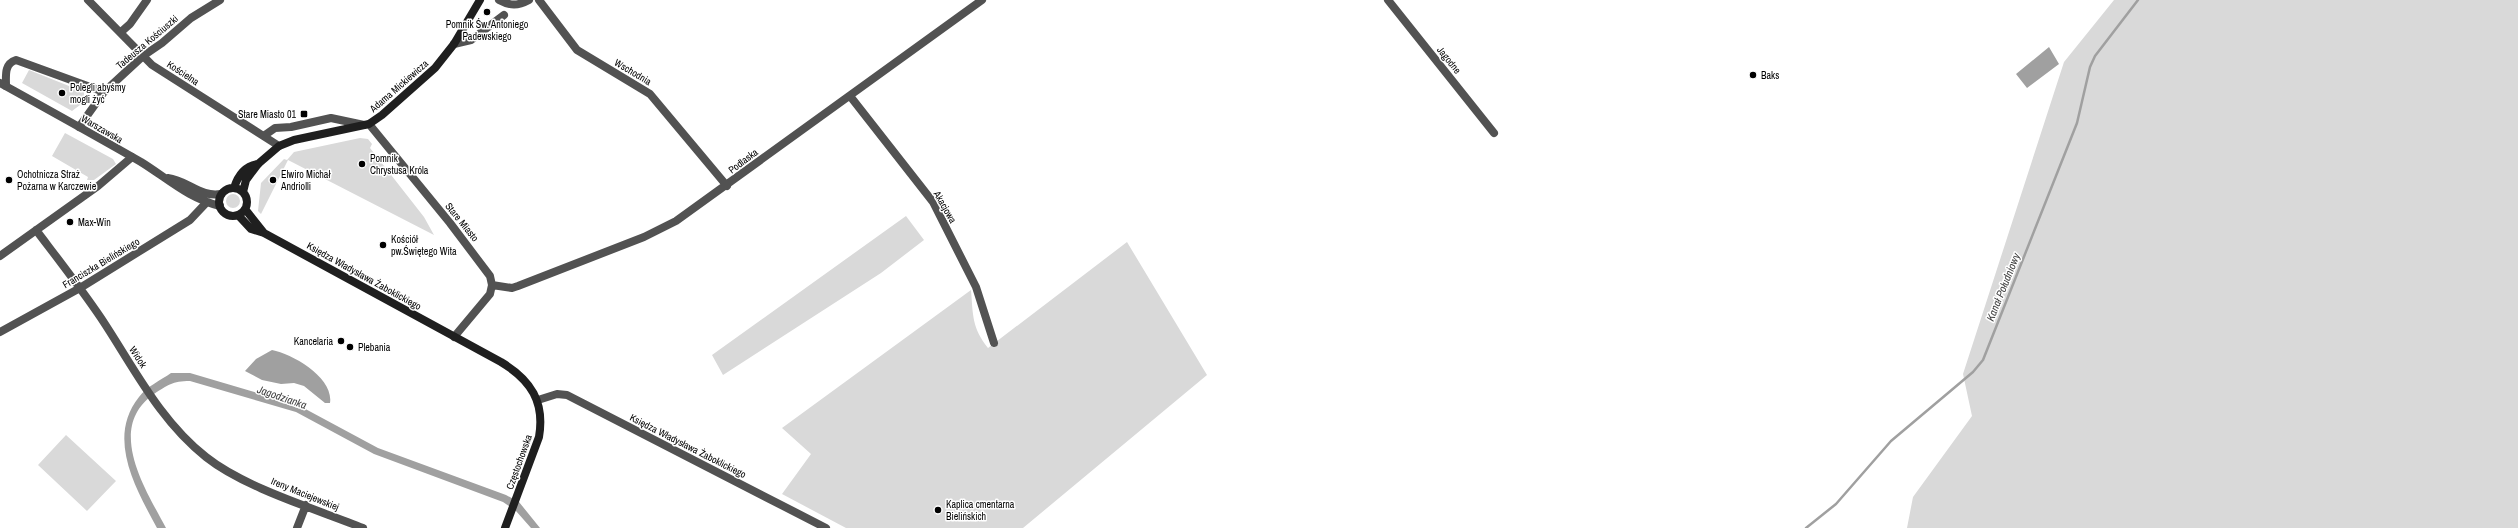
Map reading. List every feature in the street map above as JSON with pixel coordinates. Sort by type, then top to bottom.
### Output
[{"type":"main road","name":"Adama Mickiewicza","points":[[244,192],[246,180],[258,164],[279,146],[294,140],[367,125],[435,68],[454,44],[480,0]]},
{"type":"main road","name":"Adama Mickiewicza","points":[[234,188],[240,175],[251,166],[258,164]]},
{"type":"main road","points":[[234,188],[244,192],[247,202],[245,209],[238,215],[228,215],[220,206],[221,194],[228,189],[234,188]]},
{"type":"main road","name":"Księdza Władysława Żaboklickiego","points":[[245,209],[264,232]]},
{"type":"main road","name":"Księdza Władysława Żaboklickiego","points":[[238,215],[251,229],[264,232],[513,369],[529,384],[538,400]]},
{"type":"main road","name":"Częstochowska","points":[[506,524],[539,437],[541,424],[538,400]]},
{"type":"street","name":"Kościelna","points":[[88,0],[152,65],[265,135],[279,146]]},
{"type":"street","points":[[120,32],[130,24],[147,0]]},
{"type":"street","name":"Tadeusza Kościuszki","points":[[79,127],[104,92],[143,56],[162,43],[191,18],[220,0]]},
{"type":"street","points":[[499,0],[508,5],[521,4],[529,0]]},
{"type":"street","name":"Wschodnia","points":[[539,0],[578,50],[650,94],[728,186]]},
{"type":"street","name":"Podlaska","points":[[492,285],[512,288],[518,286],[644,237],[676,221],[728,186],[816,118],[850,96],[982,0]]},
{"type":"street","name":"Jagodne","points":[[1388,0],[1494,133]]},
{"type":"street","points":[[454,44],[471,40],[504,15]]},
{"type":"street","points":[[3,85],[7,67],[10,62],[16,60],[104,92]]},
{"type":"street","name":"Warszawska","points":[[3,85],[132,157]]},
{"type":"street","name":"Akacjowa","points":[[850,96],[933,202],[976,287],[994,343]]},
{"type":"street","points":[[265,135],[275,128],[290,127],[331,118],[367,125]]},
{"type":"street","name":"Stare Miasto","points":[[367,125],[475,255],[490,276],[492,285]]},
{"type":"street","points":[[0,256],[98,186],[132,157],[168,178],[174,186],[206,203],[220,206]]},
{"type":"street","points":[[168,178],[177,179],[207,194],[221,194]]},
{"type":"street","name":"Franciszka Bielińskiego","points":[[0,332],[80,288],[190,220],[206,203]]},
{"type":"street","name":"Widok","points":[[36,230],[80,288],[152,398],[182,437],[207,458],[239,478]]},
{"type":"street","points":[[454,337],[487,299],[492,285]]},
{"type":"street","name":"Księdza Władysława Żaboklickiego","points":[[538,400],[557,394],[567,395],[826,528]]},
{"type":"street","name":"Ireny Maciejewskiej","points":[[239,478],[363,528]]},
{"type":"street","points":[[297,528],[306,505]]},
{"type":"shaded area","points":[[2114,0],[2518,0],[2518,528],[1907,528],[1913,497],[1972,416],[1963,374],[2064,62]]},
{"type":"shaded area","points":[[2049,47],[2059,64],[2027,88],[2016,74]]},
{"type":"shaded area","points":[[29,70],[84,92],[84,102],[72,111],[22,83]]},
{"type":"shaded area","points":[[65,133],[113,159],[116,164],[94,180],[87,180],[88,177],[52,156]]},
{"type":"shaded area","points":[[360,138],[368,139],[372,144],[370,148],[424,217],[434,235],[288,160],[261,214],[258,211],[261,183],[284,159],[287,160],[294,152]]},
{"type":"shaded area","points":[[233,194],[238,196],[240,201],[238,206],[233,208],[228,206],[226,201],[228,196]]},
{"type":"shaded area","points":[[906,216],[924,240],[881,273],[723,375],[712,355]]},
{"type":"shaded area","points":[[1127,242],[1207,375],[1023,528],[846,528],[782,494],[811,454],[782,428],[971,290],[974,321],[979,334],[988,348]]},
{"type":"shaded area","points":[[272,350],[281,352],[301,362],[319,376],[326,385],[330,394],[330,403],[325,403],[304,386],[294,383],[281,384],[262,380],[245,371],[256,359]]},
{"type":"shaded area","points":[[171,373],[190,373],[298,405],[378,448],[506,495],[519,502],[540,528],[531,528],[516,511],[503,502],[374,454],[296,412],[190,381],[170,384],[154,394],[140,408],[132,424],[131,441],[134,460],[140,478],[166,528],[157,528],[133,480],[125,446],[125,429],[129,413],[142,393]]},
{"type":"shaded area","points":[[66,435],[116,481],[87,511],[38,465]]},
{"type":"waterway","name":"Kanał Południowy","points":[[1806,528],[1836,504],[1891,441],[1973,372],[1983,360],[2077,123],[2090,67],[2095,56],[2138,0]]},
{"type":"place","name":"Pomnik Św. Antoniego Padewskiego","points":[[487,12]]},
{"type":"place","name":"Baks","points":[[1753,75]]},
{"type":"place","name":"Polegli abyśmy mogli żyć","points":[[62,93]]},
{"type":"place","name":"Stare Miasto 01","points":[[304,114]]},
{"type":"place","name":"Pomnik Chrystusa Króla","points":[[362,164]]},
{"type":"place","name":"Ochotnicza Straż Pożarna w Karczewie","points":[[9,180]]},
{"type":"place","name":"Elwiro Michał Andriolli","points":[[273,180]]},
{"type":"place","name":"Max-Win","points":[[70,222]]},
{"type":"place","name":"Kościół pw.Świętego Wita","points":[[383,245]]},
{"type":"place","name":"Kancelaria","points":[[341,341]]},
{"type":"place","name":"Plebania","points":[[350,347]]},
{"type":"place","name":"Kaplica cmentarna Bielińskich","points":[[938,510]]},
{"type":"water label","name":"Jagodzianka","points":[[282,397]]}]
